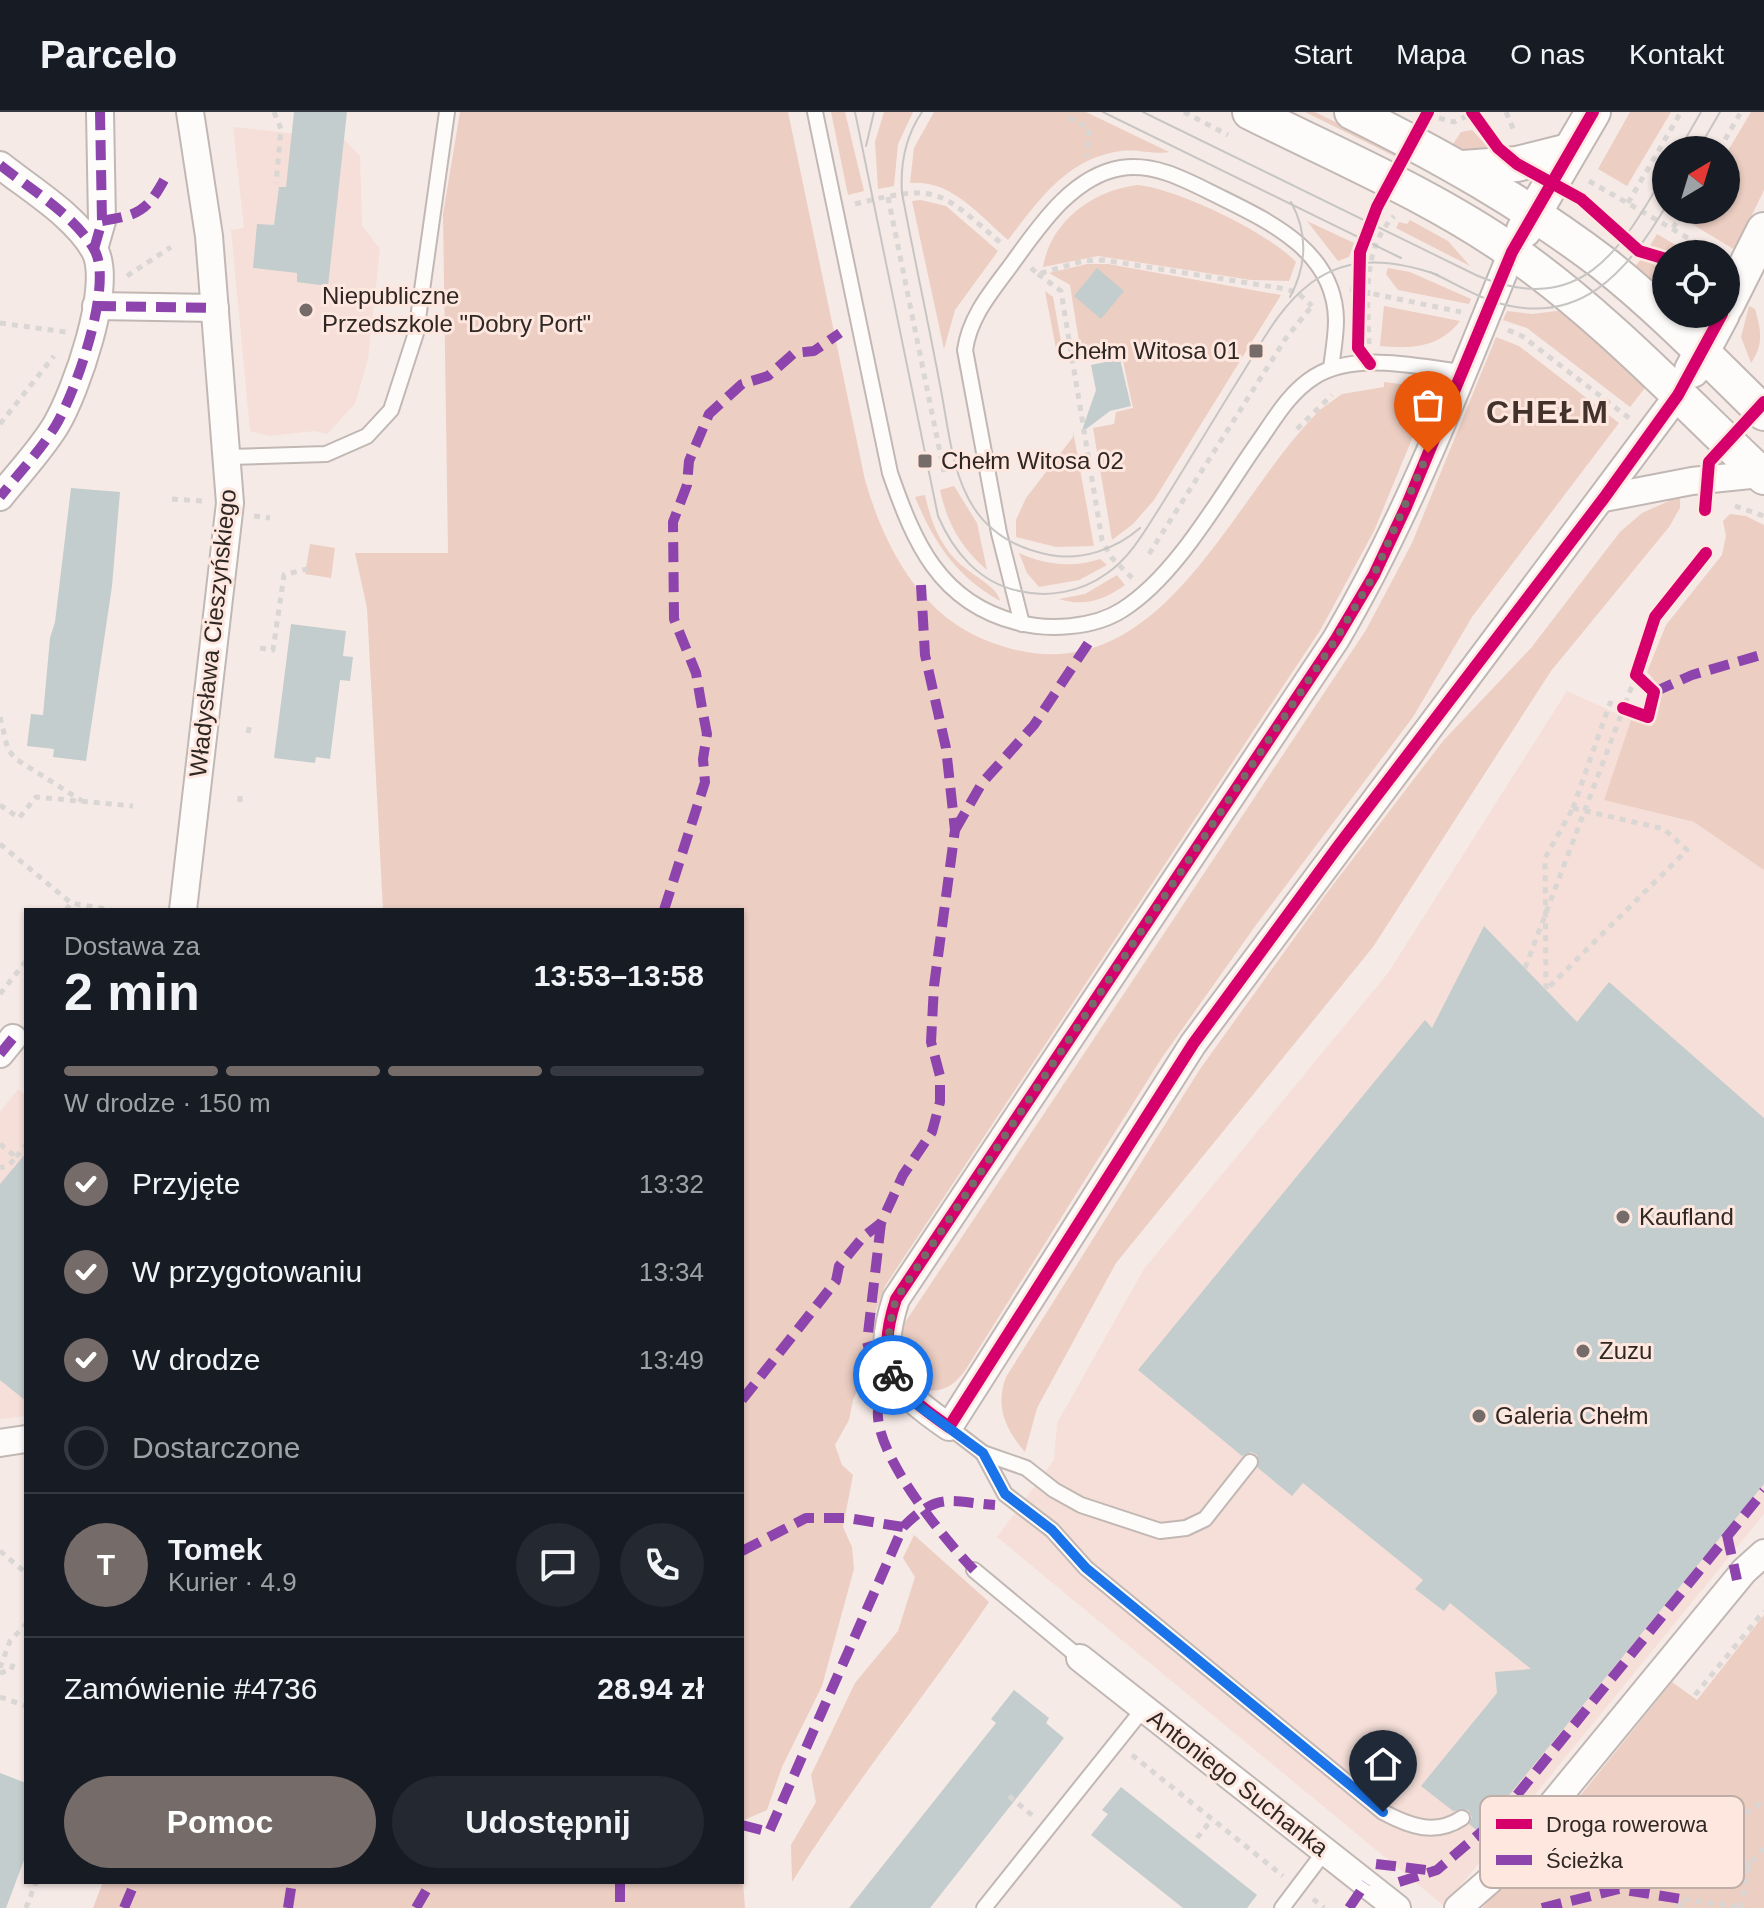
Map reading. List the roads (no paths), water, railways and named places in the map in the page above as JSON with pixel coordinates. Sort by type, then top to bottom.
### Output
[{"type":"street","points":[[94,249],[102,221],[100,112]]},
{"type":"street","name":"Władysława Cieszyńskiego","points":[[183,908],[230,503],[215,308],[190,112]]},
{"type":"street","points":[[1250,112],[1458,218],[1512,252],[1576,300],[1762,475]]},
{"type":"street","points":[[1352,112],[1423,122],[1463,168],[1533,212],[1617,275],[1764,413]]},
{"type":"street","points":[[1593,112],[1557,158],[1512,252],[1374,575],[1336,639],[896,1299],[888,1326],[887,1353],[894,1376],[912,1401],[949,1427],[1193,1044],[1339,845],[1604,498],[1678,395],[1715,328]]},
{"type":"street","points":[[1463,168],[1557,158]]},
{"type":"street","points":[[0,165],[68,220],[94,249],[102,277],[67,404],[55,426],[0,497]]},
{"type":"street","points":[[1740,278],[1764,230]]},
{"type":"street","points":[[96,306],[215,308]]},
{"type":"street","points":[[1604,498],[1692,481],[1762,475]]},
{"type":"street","points":[[0,1443],[24,1439]]},
{"type":"street","points":[[1559,1796],[1744,1571],[1764,1553]]},
{"type":"street","name":"Antoniego Suchanka","points":[[1080,1658],[1397,1908]]},
{"type":"street","points":[[1458,1908],[1480,1888]]},
{"type":"lane","points":[[228,457],[326,454],[367,436],[391,410],[416,333],[447,112]]},
{"type":"lane","points":[[815,112],[890,473],[908,525],[932,565],[957,594],[990,616],[1022,624],[1065,626],[1091,622],[1122,611],[1173,562],[1287,400],[1312,377],[1331,368],[1370,364],[1463,372]]},
{"type":"lane","points":[[1022,624],[999,533],[965,350],[968,331],[1017,257],[1061,201],[1086,181],[1120,168],[1155,168],[1185,179],[1282,228],[1304,247],[1331,295],[1336,319],[1331,368]]},
{"type":"lane","points":[[949,1427],[983,1453],[1026,1468],[1054,1490],[1081,1505],[1160,1531],[1186,1528],[1205,1519],[1250,1462]]},
{"type":"lane","points":[[983,1453],[1005,1494],[1052,1530],[1086,1568],[1383,1812],[1406,1825],[1432,1828],[1450,1826],[1462,1818]]},
{"type":"lane","points":[[974,1570],[1080,1658]]},
{"type":"lane","points":[[984,1908],[1144,1708]]},
{"type":"lane","points":[[1282,1908],[1325,1851]]},
{"type":"tram line","points":[[855,112],[938,516],[951,541],[969,564],[992,581],[1019,591],[1041,594],[1075,589],[1096,580],[1123,559],[1150,523],[1272,325],[1290,302],[1311,283],[1341,267],[1373,262],[1406,266],[1438,275]]},
{"type":"tram line","points":[[866,146],[874,112]]},
{"type":"tram line","points":[[922,112],[911,131],[905,151],[902,193],[951,448],[966,494],[981,517],[997,533],[1027,549],[1050,555],[1074,556],[1098,552],[1140,528]]},
{"type":"tram line","points":[[1103,112],[1401,258]]},
{"type":"tram line","points":[[1143,112],[1478,276],[1514,287],[1544,289],[1571,282],[1593,269],[1613,251],[1652,196]]},
{"type":"tram line","points":[[1687,136],[1701,112]]},
{"type":"tram line","points":[[1706,136],[1720,112]]},
{"type":"tram line","points":[[1290,297],[1300,273],[1303,249],[1300,225],[1291,202]]},
{"type":"tram line","points":[[1430,272],[1492,301],[1523,308],[1550,308],[1575,301],[1617,273],[1655,224]]},
{"type":"place","name":"Niepubliczne Przedszkole \"Dobry Port\"","points":[[306,310]]},
{"type":"place","name":"Chełm Witosa 01","points":[[1256,351]]},
{"type":"place","name":"Chełm Witosa 02","points":[[925,461]]},
{"type":"place","name":"Kaufland","points":[[1623,1217]]},
{"type":"place","name":"Zuzu","points":[[1583,1351]]},
{"type":"place","name":"Galeria Chełm","points":[[1479,1416]]},
{"type":"district","name":"CHEŁM","points":[[1548,412]]}]
